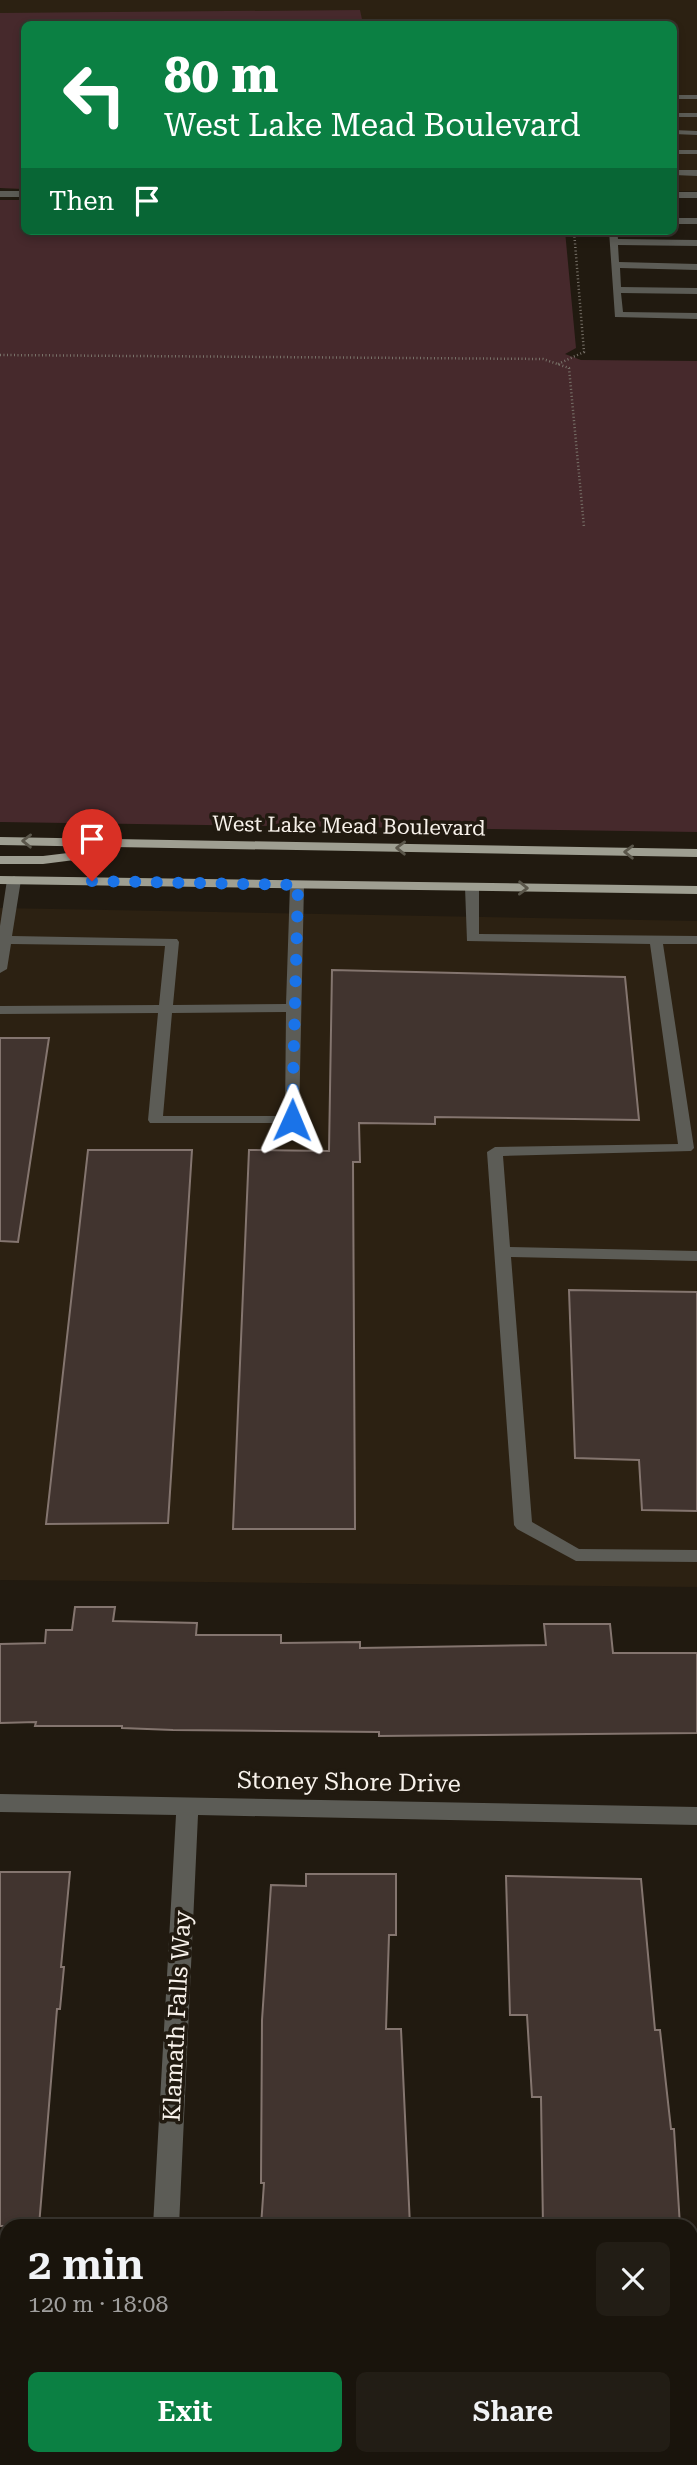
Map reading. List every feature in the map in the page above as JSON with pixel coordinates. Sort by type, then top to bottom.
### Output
[{"type":"main road","name":"West Lake Mead Boulevard","points":[[0,841],[697,853]]},
{"type":"main road","points":[[0,860],[43,860],[171,844]]},
{"type":"main road","points":[[7,880],[697,890]]},
{"type":"street","points":[[0,194],[21,194]]},
{"type":"street","points":[[677,195],[697,195]]},
{"type":"street","name":"Stoney Shore Drive","points":[[0,1803],[697,1816]]},
{"type":"street","name":"Klamath Falls Way","points":[[166,2219],[188,1805]]},
{"type":"lane","points":[[677,97],[697,97]]},
{"type":"lane","points":[[677,115],[697,115]]},
{"type":"lane","points":[[677,132],[697,133]]},
{"type":"lane","points":[[677,152],[697,152]]},
{"type":"lane","points":[[677,173],[697,173]]},
{"type":"lane","points":[[677,221],[697,221]]},
{"type":"lane","points":[[613,235],[618,315],[697,316]]},
{"type":"lane","points":[[613,242],[697,243]]},
{"type":"lane","points":[[615,265],[697,267]]},
{"type":"lane","points":[[617,290],[697,291]]},
{"type":"lane","points":[[0,969],[7,880]]},
{"type":"lane","points":[[2,940],[172,942],[155,1120],[292,1120],[298,885]]},
{"type":"lane","points":[[472,887],[472,938],[697,940]]},
{"type":"lane","points":[[656,940],[687,1148],[495,1152],[523,1525],[576,1555],[697,1556]]},
{"type":"lane","points":[[0,1010],[293,1008]]},
{"type":"lane","points":[[503,1252],[697,1256]]},
{"type":"path","points":[[558,364],[584,352],[574,235]]},
{"type":"path","points":[[0,355],[543,359],[569,368],[584,527]]},
{"type":"shaded area","points":[[0,0],[697,0],[697,191],[677,191],[677,21],[21,21],[21,189],[0,188]]},
{"type":"shaded area","points":[[360,10],[362,21],[21,21],[21,189],[0,188],[0,13]]},
{"type":"shaded area","points":[[0,200],[21,200],[21,235],[565,235],[576,348],[565,354],[581,360],[697,361],[697,832],[0,822]]},
{"type":"shaded area","points":[[0,908],[697,921],[697,1587],[0,1580]]},
{"type":"building","points":[[332,970],[625,977],[639,1120],[435,1117],[435,1124],[359,1123],[360,1162],[353,1162],[355,1529],[233,1529],[249,1150],[329,1151]]},
{"type":"building","points":[[0,1038],[49,1038],[18,1242],[0,1241]]},
{"type":"building","points":[[88,1150],[192,1150],[168,1523],[46,1524]]},
{"type":"building","points":[[569,1290],[697,1292],[697,1511],[642,1510],[639,1460],[575,1458]]},
{"type":"building","points":[[75,1607],[115,1607],[113,1621],[197,1623],[196,1635],[281,1635],[281,1643],[360,1642],[360,1648],[546,1645],[544,1624],[610,1624],[613,1653],[697,1653],[697,1733],[379,1736],[379,1732],[173,1730],[122,1726],[35,1726],[36,1722],[0,1723],[0,1644],[45,1643],[46,1630],[72,1630]]},
{"type":"building","points":[[0,1872],[70,1872],[61,1967],[64,1967],[60,2009],[57,2009],[40,2219],[0,2219]]},
{"type":"building","points":[[306,1874],[396,1874],[396,1935],[389,1935],[386,2029],[401,2029],[410,2219],[261,2219],[264,2183],[261,2183],[262,2020],[271,1885],[306,1886]]},
{"type":"building","points":[[506,1876],[641,1879],[655,2030],[660,2030],[671,2129],[674,2129],[680,2219],[543,2219],[541,2097],[532,2097],[527,2015],[510,2015]]},
{"type":"route","points":[[92,881],[298,885],[292,1120]]}]
